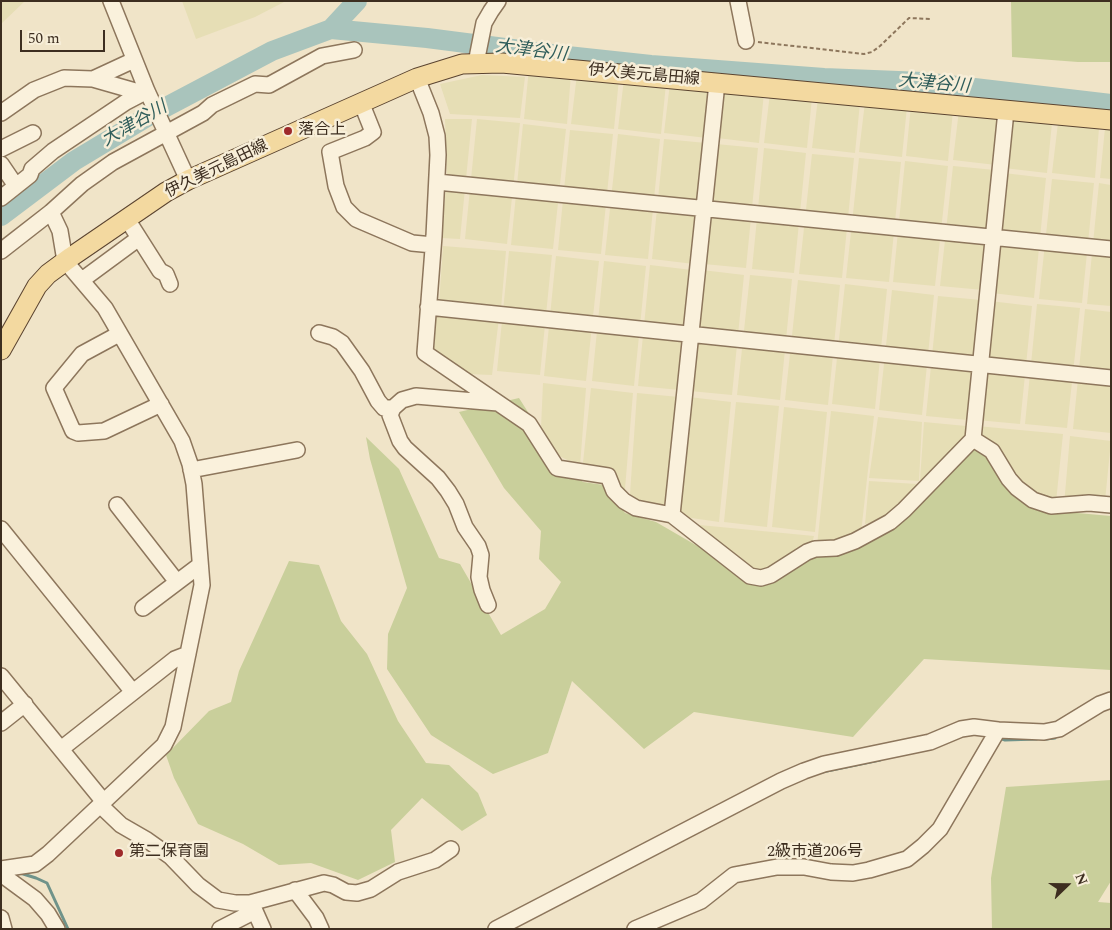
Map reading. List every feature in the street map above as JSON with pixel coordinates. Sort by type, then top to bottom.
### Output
[{"type":"main road","name":"伊久美元島田線","points":[[1,350],[37,286],[48,274],[166,192],[188,180],[417,78],[477,58],[502,63],[1111,120]]},
{"type":"street","points":[[111,1],[146,93],[188,180]]},
{"type":"street","points":[[477,58],[484,23],[498,1]]},
{"type":"street","points":[[738,1],[746,41]]},
{"type":"street","points":[[1,251],[51,212],[82,184],[113,162],[203,113],[212,105],[256,84],[269,85],[322,56],[354,50]]},
{"type":"street","points":[[93,78],[134,60]]},
{"type":"street","points":[[1,112],[34,90],[64,78],[93,78],[146,93]]},
{"type":"street","points":[[417,78],[438,136],[438,182],[425,353],[529,424],[557,468],[608,476],[614,491],[624,501],[636,508],[672,515],[750,576],[760,578],[771,575],[807,552],[816,549],[840,547],[862,538],[890,522],[904,510],[973,438],[1006,111]]},
{"type":"street","points":[[672,515],[717,83]]},
{"type":"street","points":[[1,198],[30,175],[32,168],[53,151],[126,102],[146,93]]},
{"type":"street","points":[[362,102],[373,132],[365,138],[330,152],[336,186],[344,207],[356,220],[412,243],[433,245]]},
{"type":"street","points":[[1,149],[33,133]]},
{"type":"street","points":[[1,164],[16,186]]},
{"type":"street","points":[[438,182],[1111,249]]},
{"type":"street","points":[[1,869],[34,864],[48,854],[164,745],[173,727],[202,586],[194,484],[182,441],[105,308],[65,261],[60,231],[51,212]]},
{"type":"street","points":[[127,219],[160,271],[166,274],[170,284]]},
{"type":"street","points":[[82,280],[139,238]]},
{"type":"street","points":[[428,307],[1111,378]]},
{"type":"street","points":[[319,333],[333,337],[342,343],[362,371],[378,401],[384,408],[393,408]]},
{"type":"street","points":[[119,334],[82,354],[54,388],[73,431],[78,434],[104,431],[161,404]]},
{"type":"street","points":[[488,605],[479,577],[481,555],[478,546],[465,527],[456,504],[448,491],[438,478],[405,448],[400,441],[390,416],[393,408],[402,400],[416,396],[498,403]]},
{"type":"street","points":[[973,438],[992,452],[1013,484],[1033,500],[1051,506],[1089,503],[1111,506]]},
{"type":"street","points":[[191,470],[297,450]]},
{"type":"street","points":[[117,505],[177,582]]},
{"type":"street","points":[[1,529],[133,692]]},
{"type":"street","points":[[143,608],[200,565]]},
{"type":"street","points":[[61,749],[175,659],[188,654]]},
{"type":"street","points":[[1,676],[121,825],[171,857],[198,884],[218,900],[253,907]]},
{"type":"street","points":[[496,929],[780,781],[804,771],[824,764],[930,742],[974,727],[1044,732],[1059,729],[1100,704],[1111,700]]},
{"type":"street","points":[[1,723],[25,704]]},
{"type":"street","name":"2級市道206号","points":[[635,929],[701,900],[734,876],[777,867],[804,867],[831,872],[853,873],[906,858],[923,846],[940,830],[998,730]]},
{"type":"street","points":[[220,929],[253,907],[295,890],[324,883],[333,884],[346,892],[357,893],[370,889],[398,872],[435,860],[451,849]]},
{"type":"street","points":[[1,874],[35,899],[48,914],[56,929]]},
{"type":"street","points":[[295,890],[316,918],[321,929]]},
{"type":"street","points":[[253,907],[263,929]]},
{"type":"street","points":[[1,918],[4,929]]},
{"type":"path","points":[[746,41],[864,54],[872,52],[880,46],[909,18],[931,19]]},
{"type":"shaded area","points":[[1,1],[25,1],[1,24]]},
{"type":"shaded area","points":[[182,1],[286,1],[255,17],[196,39]]},
{"type":"shaded area","points":[[529,68],[571,74],[567,124],[524,119]]},
{"type":"shaded area","points":[[577,74],[619,79],[614,129],[571,124]]},
{"type":"shaded area","points":[[482,75],[525,77],[520,118],[450,114],[440,84]]},
{"type":"shaded area","points":[[624,79],[666,84],[661,134],[618,129]]},
{"type":"shaded area","points":[[670,83],[712,88],[707,138],[664,133]]},
{"type":"shaded area","points":[[722,88],[764,93],[759,143],[717,138]]},
{"type":"shaded area","points":[[770,93],[812,98],[807,148],[764,143]]},
{"type":"shaded area","points":[[818,98],[860,103],[855,153],[812,148]]},
{"type":"shaded area","points":[[865,102],[907,107],[902,157],[859,152]]},
{"type":"shaded area","points":[[911,105],[953,111],[948,161],[906,156]]},
{"type":"shaded area","points":[[959,110],[1001,115],[996,165],[953,160]]},
{"type":"shaded area","points":[[1010,117],[1052,123],[1047,173],[1004,168]]},
{"type":"shaded area","points":[[445,119],[472,119],[460,239],[441,238],[447,177]]},
{"type":"shaded area","points":[[477,119],[520,123],[507,244],[465,239]]},
{"type":"shaded area","points":[[1058,123],[1099,128],[1095,178],[1052,173]]},
{"type":"shaded area","points":[[523,124],[566,129],[553,249],[511,245]]},
{"type":"shaded area","points":[[1105,128],[1111,128],[1111,179],[1100,178]]},
{"type":"shaded area","points":[[570,130],[613,134],[601,254],[558,250]]},
{"type":"shaded area","points":[[618,134],[660,139],[648,259],[605,255]]},
{"type":"shaded area","points":[[664,139],[706,143],[694,264],[652,259]]},
{"type":"shaded area","points":[[716,144],[758,148],[746,268],[704,264]]},
{"type":"shaded area","points":[[764,148],[806,153],[794,273],[752,269]]},
{"type":"shaded area","points":[[812,154],[854,158],[842,278],[799,274]]},
{"type":"shaded area","points":[[859,158],[901,162],[889,282],[846,278]]},
{"type":"shaded area","points":[[905,161],[948,166],[935,286],[893,282]]},
{"type":"shaded area","points":[[953,166],[995,170],[983,290],[940,286]]},
{"type":"shaded area","points":[[1004,173],[1046,178],[1034,298],[992,293]]},
{"type":"shaded area","points":[[1052,179],[1094,183],[1082,303],[1039,299]]},
{"type":"shaded area","points":[[1099,183],[1111,185],[1111,306],[1087,304]]},
{"type":"shaded area","points":[[443,246],[506,251],[501,309],[439,304]]},
{"type":"shaded area","points":[[509,251],[552,255],[540,375],[497,371]]},
{"type":"shaded area","points":[[556,256],[599,261],[586,381],[544,376]]},
{"type":"shaded area","points":[[604,261],[646,266],[634,386],[592,381]]},
{"type":"shaded area","points":[[650,265],[692,270],[680,390],[638,386]]},
{"type":"shaded area","points":[[702,270],[744,275],[732,395],[690,391]]},
{"type":"shaded area","points":[[750,275],[792,279],[780,400],[737,395]]},
{"type":"shaded area","points":[[798,280],[840,285],[828,405],[785,400]]},
{"type":"shaded area","points":[[845,284],[887,289],[875,409],[832,404]]},
{"type":"shaded area","points":[[892,290],[934,295],[922,415],[879,410]]},
{"type":"shaded area","points":[[938,296],[981,300],[968,420],[926,416]]},
{"type":"shaded area","points":[[990,301],[1032,306],[1026,365],[984,361]]},
{"type":"shaded area","points":[[1037,304],[1080,308],[1067,428],[1025,424]]},
{"type":"shaded area","points":[[1085,309],[1111,312],[1111,433],[1073,429]]},
{"type":"shaded area","points":[[437,313],[499,318],[492,375],[467,374],[433,350]]},
{"type":"shaded area","points":[[983,369],[1025,375],[1020,424],[977,420]]},
{"type":"shaded area","points":[[543,383],[586,388],[580,466],[557,455],[541,428]]},
{"type":"shaded area","points":[[591,388],[633,393],[624,501],[608,476],[582,472]]},
{"type":"shaded area","points":[[637,393],[679,397],[670,510],[637,502],[630,494]]},
{"type":"shaded area","points":[[689,397],[731,402],[719,522],[678,516]]},
{"type":"shaded area","points":[[736,402],[779,406],[767,527],[724,522]]},
{"type":"shaded area","points":[[784,407],[827,412],[815,532],[772,527]]},
{"type":"shaded area","points":[[831,411],[874,416],[861,533],[817,546]]},
{"type":"shaded area","points":[[878,417],[922,422],[919,481],[869,478]]},
{"type":"shaded area","points":[[924,422],[966,426],[965,444],[926,479],[920,480]]},
{"type":"shaded area","points":[[977,426],[1063,434],[1056,502],[1034,498],[975,439]]},
{"type":"shaded area","points":[[1070,436],[1111,441],[1105,501],[1064,505]]},
{"type":"shaded area","points":[[869,481],[917,484],[911,498],[885,518],[865,524]]},
{"type":"shaded area","points":[[689,524],[814,536],[812,544],[767,571],[757,574]]},
{"type":"green space","points":[[1011,1],[1111,1],[1111,62],[1078,62],[1012,57]]},
{"type":"green space","points":[[519,398],[563,467],[583,482],[604,485],[625,513],[656,522],[756,580],[774,583],[817,553],[903,517],[971,444],[990,457],[1055,511],[1111,516],[1111,670],[924,659],[853,737],[694,712],[644,749],[572,681],[548,753],[493,774],[431,735],[387,669],[388,634],[407,588],[370,459],[366,437],[399,469],[439,558],[460,564],[501,635],[545,609],[561,582],[539,559],[541,531],[504,488],[459,412]]},
{"type":"green space","points":[[289,561],[319,565],[341,621],[367,654],[398,721],[426,763],[449,765],[478,793],[487,815],[462,831],[422,798],[391,830],[395,862],[358,880],[311,863],[279,865],[243,844],[198,824],[174,778],[166,755],[209,711],[231,702],[239,671]]},
{"type":"green space","points":[[1111,780],[1111,881],[1098,902],[1111,903],[1111,929],[992,929],[991,878],[1006,787]]},
{"type":"waterway","points":[[331,29],[357,1]]},
{"type":"waterway","name":"大津谷川","points":[[1,216],[74,161],[147,117],[272,51],[331,29],[427,38],[651,65],[824,78],[923,82],[1111,104]]},
{"type":"waterway","points":[[999,738],[1005,740],[1037,739]]},
{"type":"waterway","points":[[1046,739],[1055,738]]},
{"type":"waterway","points":[[822,772],[880,760]]},
{"type":"waterway","points":[[20,873],[47,883],[68,929]]},
{"type":"place","name":"落合上","points":[[288,131]]},
{"type":"place","name":"第二保育園","points":[[119,853]]}]
